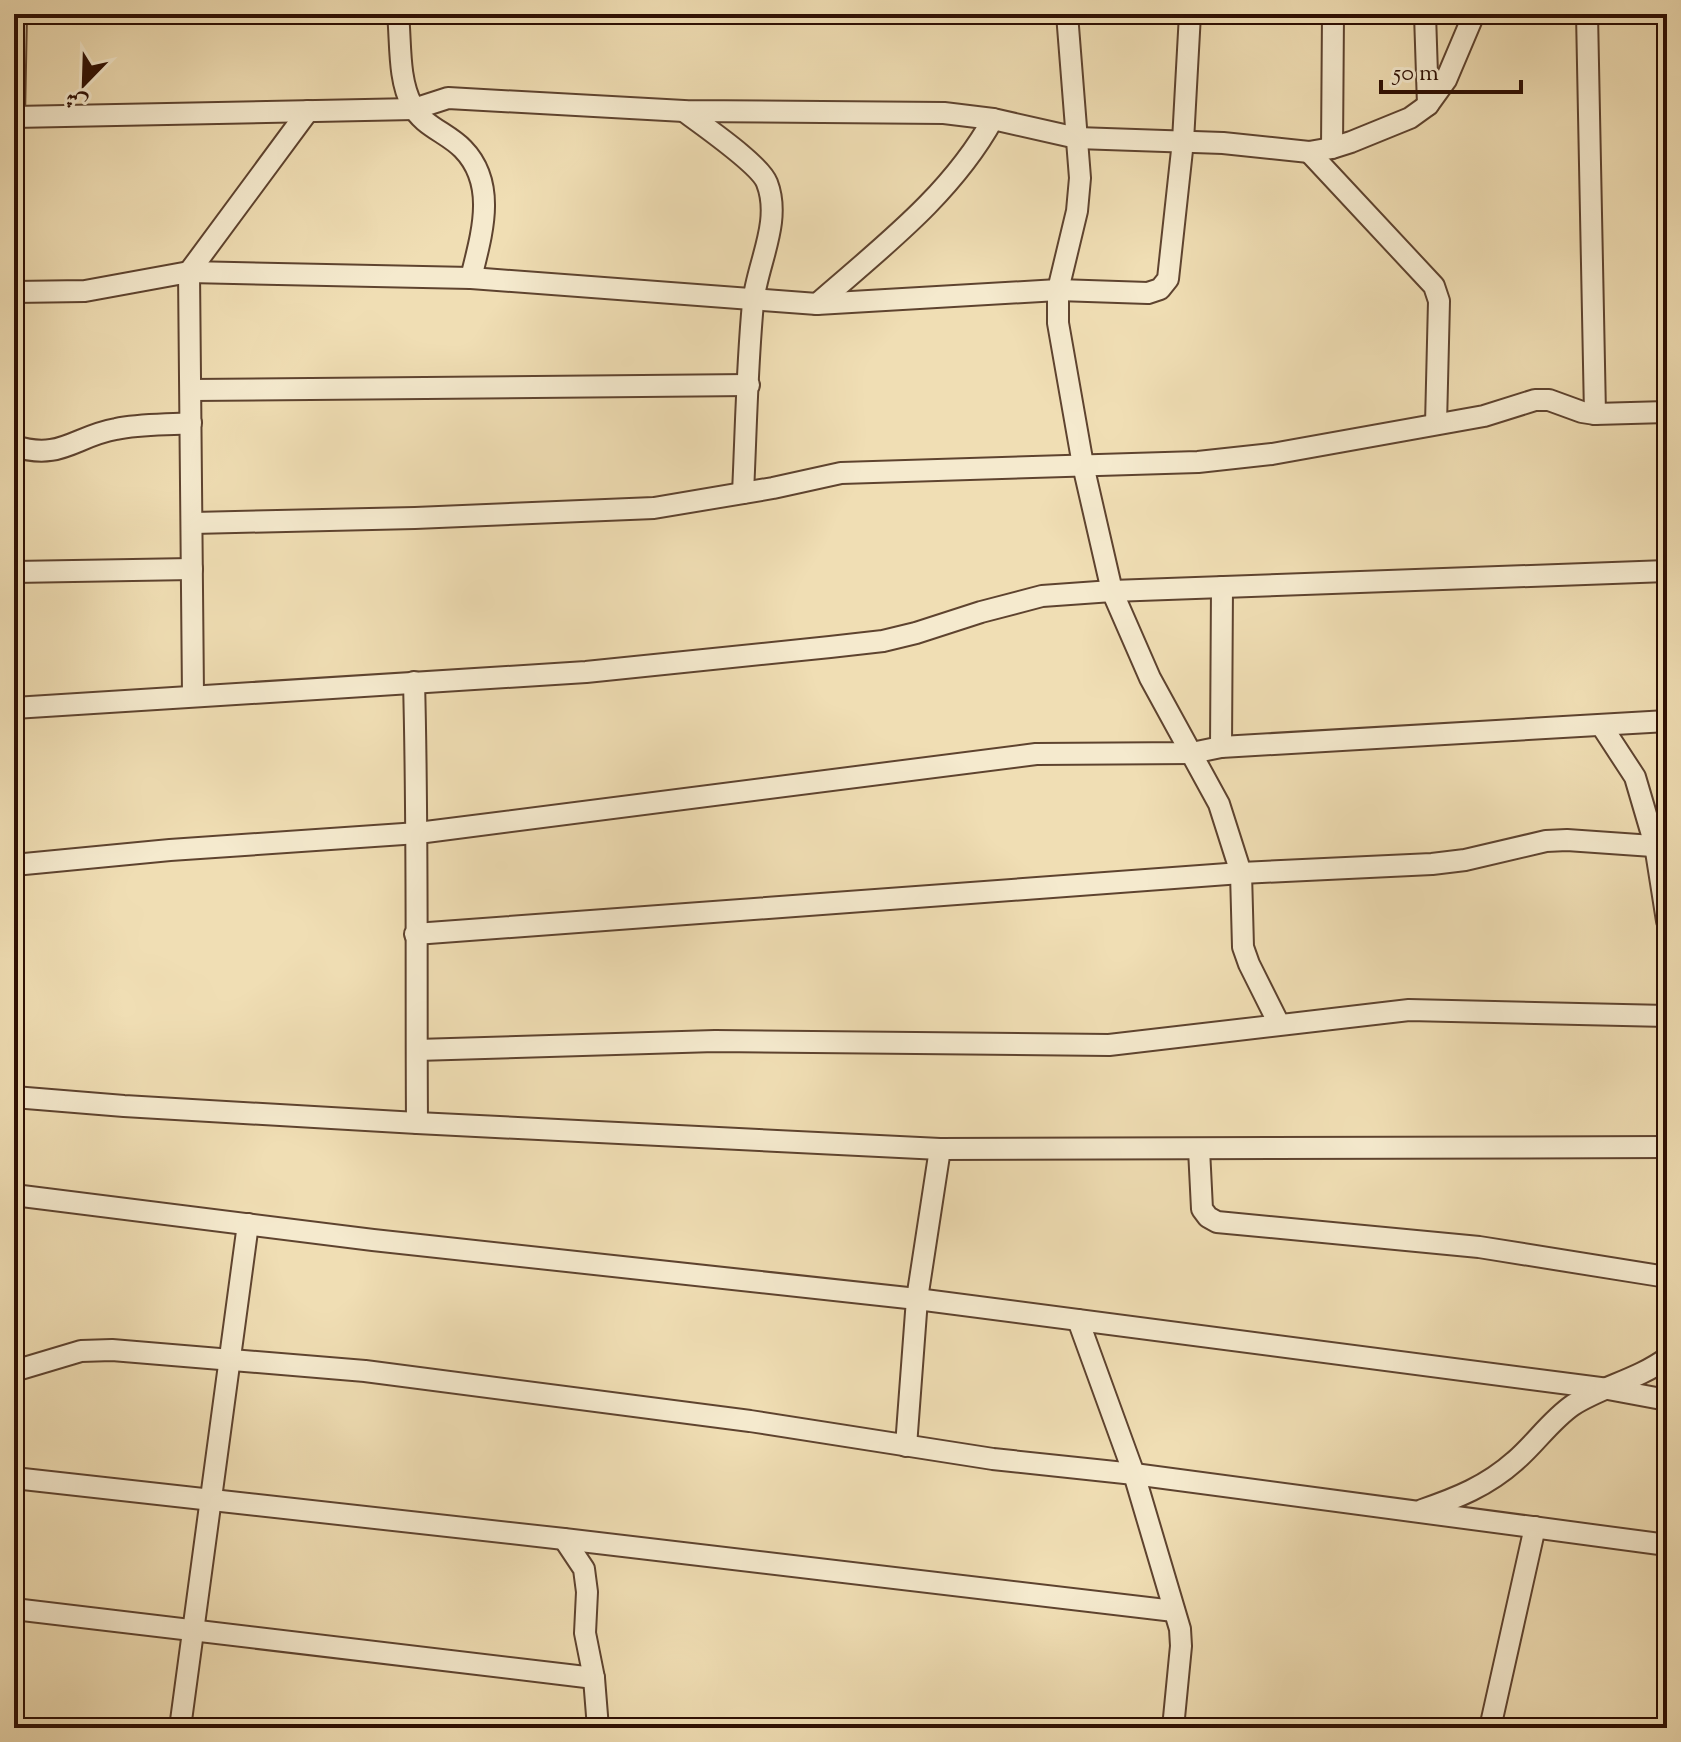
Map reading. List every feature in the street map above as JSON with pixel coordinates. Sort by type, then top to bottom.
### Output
[{"type":"street","points":[[16,14],[14,117],[414,109],[448,98],[684,111],[944,113],[993,119],[1077,138],[1183,141],[1309,152],[1332,148],[1410,118],[1428,105],[1446,80],[1474,14]]},
{"type":"street","points":[[398,14],[404,83],[414,109],[437,131],[463,149],[475,169],[486,201],[471,278]]},
{"type":"street","points":[[1067,14],[1080,178],[1077,211],[1058,290],[1061,347],[1083,465],[1112,591],[1150,678],[1219,804],[1241,873],[1243,947],[1279,1024]]},
{"type":"street","points":[[14,292],[85,291],[189,272],[471,278],[817,304],[1058,290],[1148,293],[1160,289],[1168,279],[1183,141],[1190,14]]},
{"type":"street","points":[[1332,148],[1333,14]]},
{"type":"street","points":[[1425,14],[1428,105]]},
{"type":"street","points":[[1587,14],[1595,414]]},
{"type":"street","points":[[193,695],[189,272],[308,111]]},
{"type":"street","points":[[684,111],[756,168],[767,180],[771,198],[771,226],[753,300],[743,493]]},
{"type":"street","points":[[817,304],[933,201],[976,150],[993,119]]},
{"type":"street","points":[[1309,152],[1434,286],[1439,301],[1436,424]]},
{"type":"street","points":[[192,390],[749,385]]},
{"type":"street","points":[[193,523],[654,508],[841,473],[1198,462],[1272,454],[1484,416],[1535,400],[1549,400],[1595,414],[1667,412]]},
{"type":"street","points":[[14,446],[41,452],[61,450],[116,429],[191,423]]},
{"type":"street","points":[[14,572],[192,569]]},
{"type":"street","points":[[14,708],[586,672],[883,641],[1042,596],[1667,571]]},
{"type":"street","points":[[1221,747],[1222,587]]},
{"type":"street","points":[[414,682],[418,833],[415,934],[417,1123]]},
{"type":"street","points":[[14,865],[170,850],[418,833],[1036,754],[1192,753],[1221,747],[1667,721]]},
{"type":"street","points":[[1601,725],[1635,777],[1661,846],[1667,921]]},
{"type":"street","points":[[415,934],[1241,873],[1392,867],[1465,860],[1546,841],[1661,846]]},
{"type":"street","points":[[417,1050],[715,1041],[1109,1045],[1409,1010],[1667,1016]]},
{"type":"street","points":[[14,1097],[417,1123],[940,1149],[1667,1147]]},
{"type":"street","points":[[906,1446],[917,1299],[940,1149]]},
{"type":"street","points":[[1199,1149],[1202,1209],[1217,1222],[1479,1247],[1667,1277]]},
{"type":"street","points":[[14,1195],[917,1299],[1608,1389],[1667,1400]]},
{"type":"street","points":[[180,1728],[248,1224]]},
{"type":"street","points":[[1078,1320],[1134,1474],[1180,1629],[1173,1728]]},
{"type":"street","points":[[14,1371],[81,1351],[112,1350],[412,1377],[750,1421],[993,1459],[1134,1474],[1667,1545]]},
{"type":"street","points":[[1419,1511],[1463,1496],[1492,1481],[1564,1412],[1584,1398],[1648,1372],[1667,1358]]},
{"type":"street","points":[[14,1478],[1174,1611]]},
{"type":"street","points":[[1490,1728],[1535,1527]]},
{"type":"street","points":[[564,1539],[584,1569],[587,1592],[585,1633],[594,1678],[598,1728]]},
{"type":"street","points":[[14,1609],[594,1678]]}]
